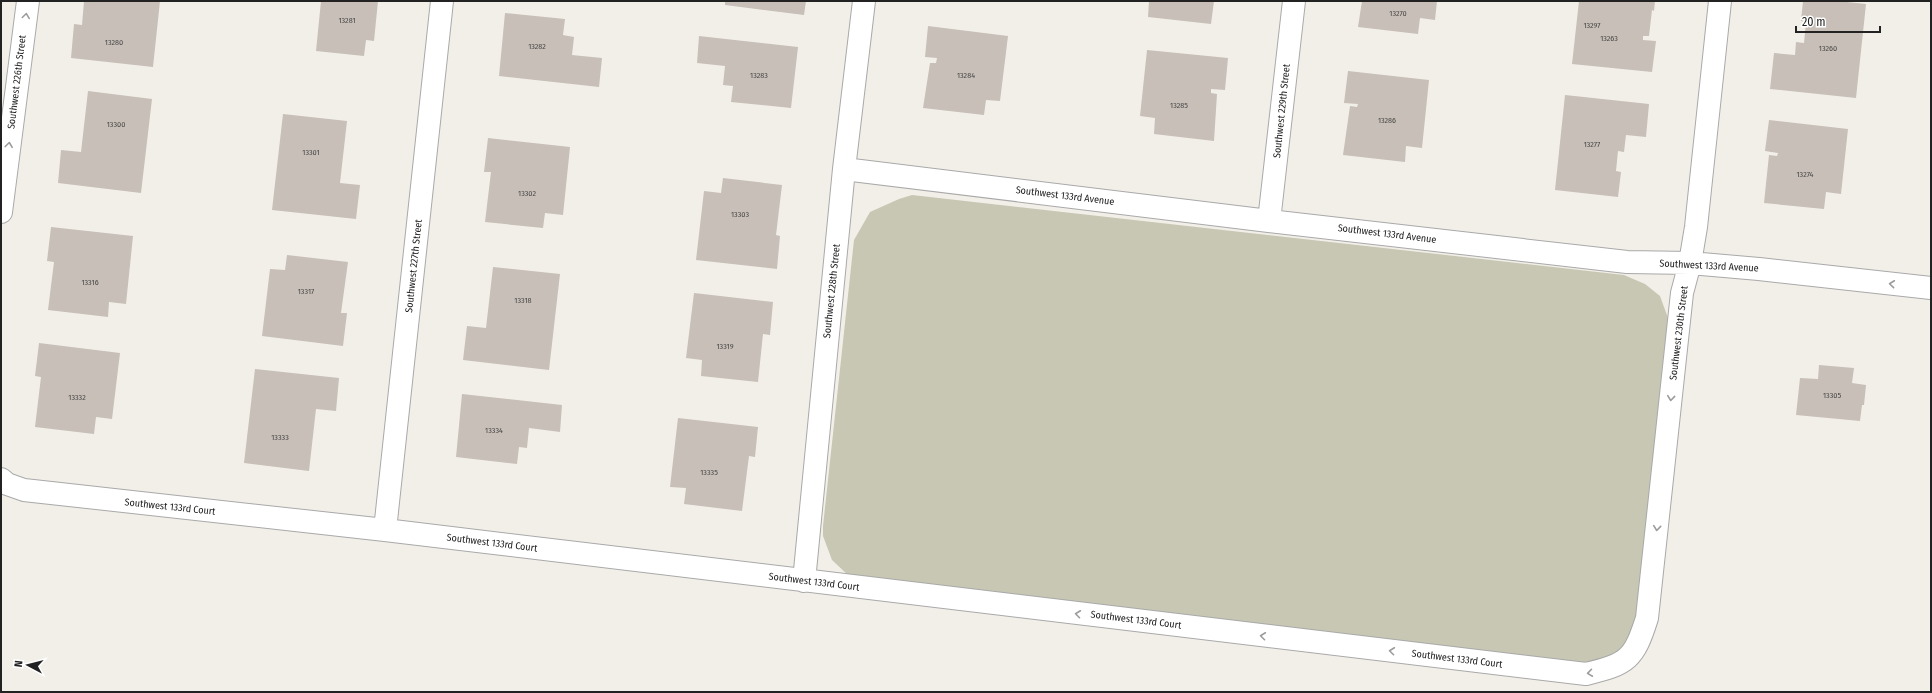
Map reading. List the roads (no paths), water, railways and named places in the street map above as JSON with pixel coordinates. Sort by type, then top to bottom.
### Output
[{"type":"street","name":"Southwest 226th Street","points":[[1,212],[28,1]]},
{"type":"street","name":"Southwest 227th Street","points":[[385,530],[442,1]]},
{"type":"street","name":"Southwest 228th Street","points":[[804,581],[844,169],[864,1]]},
{"type":"street","name":"Southwest 229th Street","points":[[1270,221],[1294,1]]},
{"type":"street","name":"Southwest 230th Street","points":[[1626,660],[1639,645],[1647,618],[1682,293],[1690,263],[1720,1]]},
{"type":"street","name":"Southwest 133rd Avenue","points":[[844,169],[1270,221],[1627,262],[1690,263],[1931,288]]},
{"type":"street","name":"Southwest 133rd Court","points":[[1,479],[7,484],[24,490],[385,530],[1586,674],[1608,669],[1626,660]]}]
